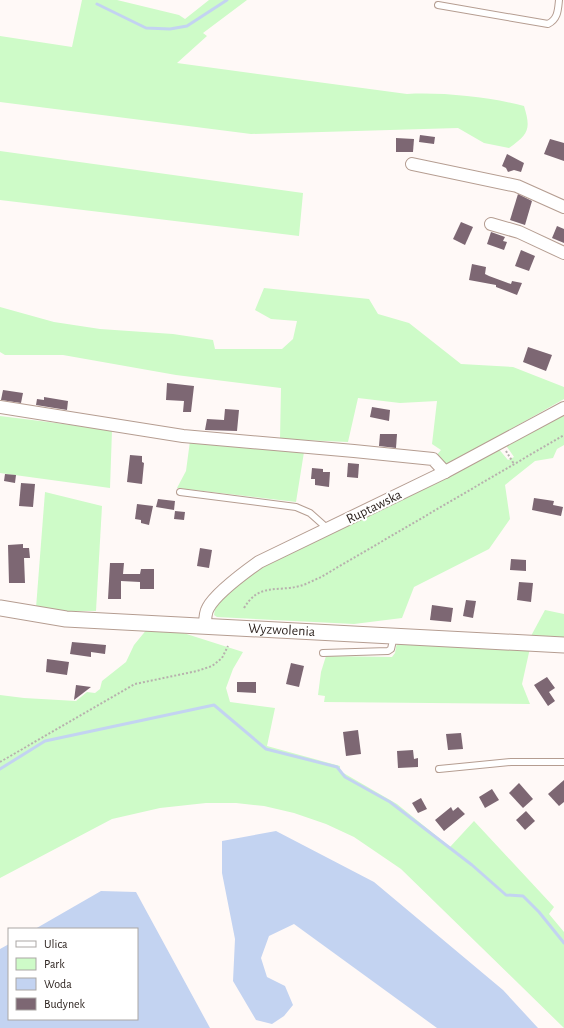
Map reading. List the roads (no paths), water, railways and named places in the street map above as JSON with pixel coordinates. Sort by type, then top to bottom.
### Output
[{"type":"street","points":[[412,164],[517,186],[564,207]]},
{"type":"street","points":[[491,224],[519,232],[564,253]]},
{"type":"street","points":[[0,407],[184,436],[433,459],[445,472]]},
{"type":"street","name":"Ruptawska","points":[[205,626],[206,613],[209,606],[242,574],[259,562],[445,472],[564,408]]},
{"type":"street","name":"Wyzwolenia","points":[[0,608],[63,619],[564,645]]},
{"type":"lane","points":[[438,5],[548,24],[554,22],[557,16],[559,0]]},
{"type":"lane","points":[[180,492],[296,507],[310,513],[328,529]]},
{"type":"lane","points":[[323,653],[388,650],[391,649],[394,636]]},
{"type":"lane","points":[[439,768],[511,762],[564,762]]},
{"type":"water","points":[[276,831],[374,882],[503,990],[538,1028],[437,1028],[294,924],[269,936],[261,958],[267,977],[285,986],[293,1005],[284,1016],[272,1024],[256,1020],[233,981],[235,939],[222,873],[222,841]]},
{"type":"water","points":[[101,891],[136,892],[210,1028],[0,1028],[0,949],[8,945],[8,1020],[138,1020],[138,928],[37,928]]},
{"type":"waterway","points":[[97,4],[146,28],[170,29],[187,26],[227,0]]},
{"type":"waterway","points":[[0,769],[45,741],[214,705],[266,749],[337,767],[345,777],[390,802],[472,865],[506,895],[523,896],[539,912],[564,943]]}]
